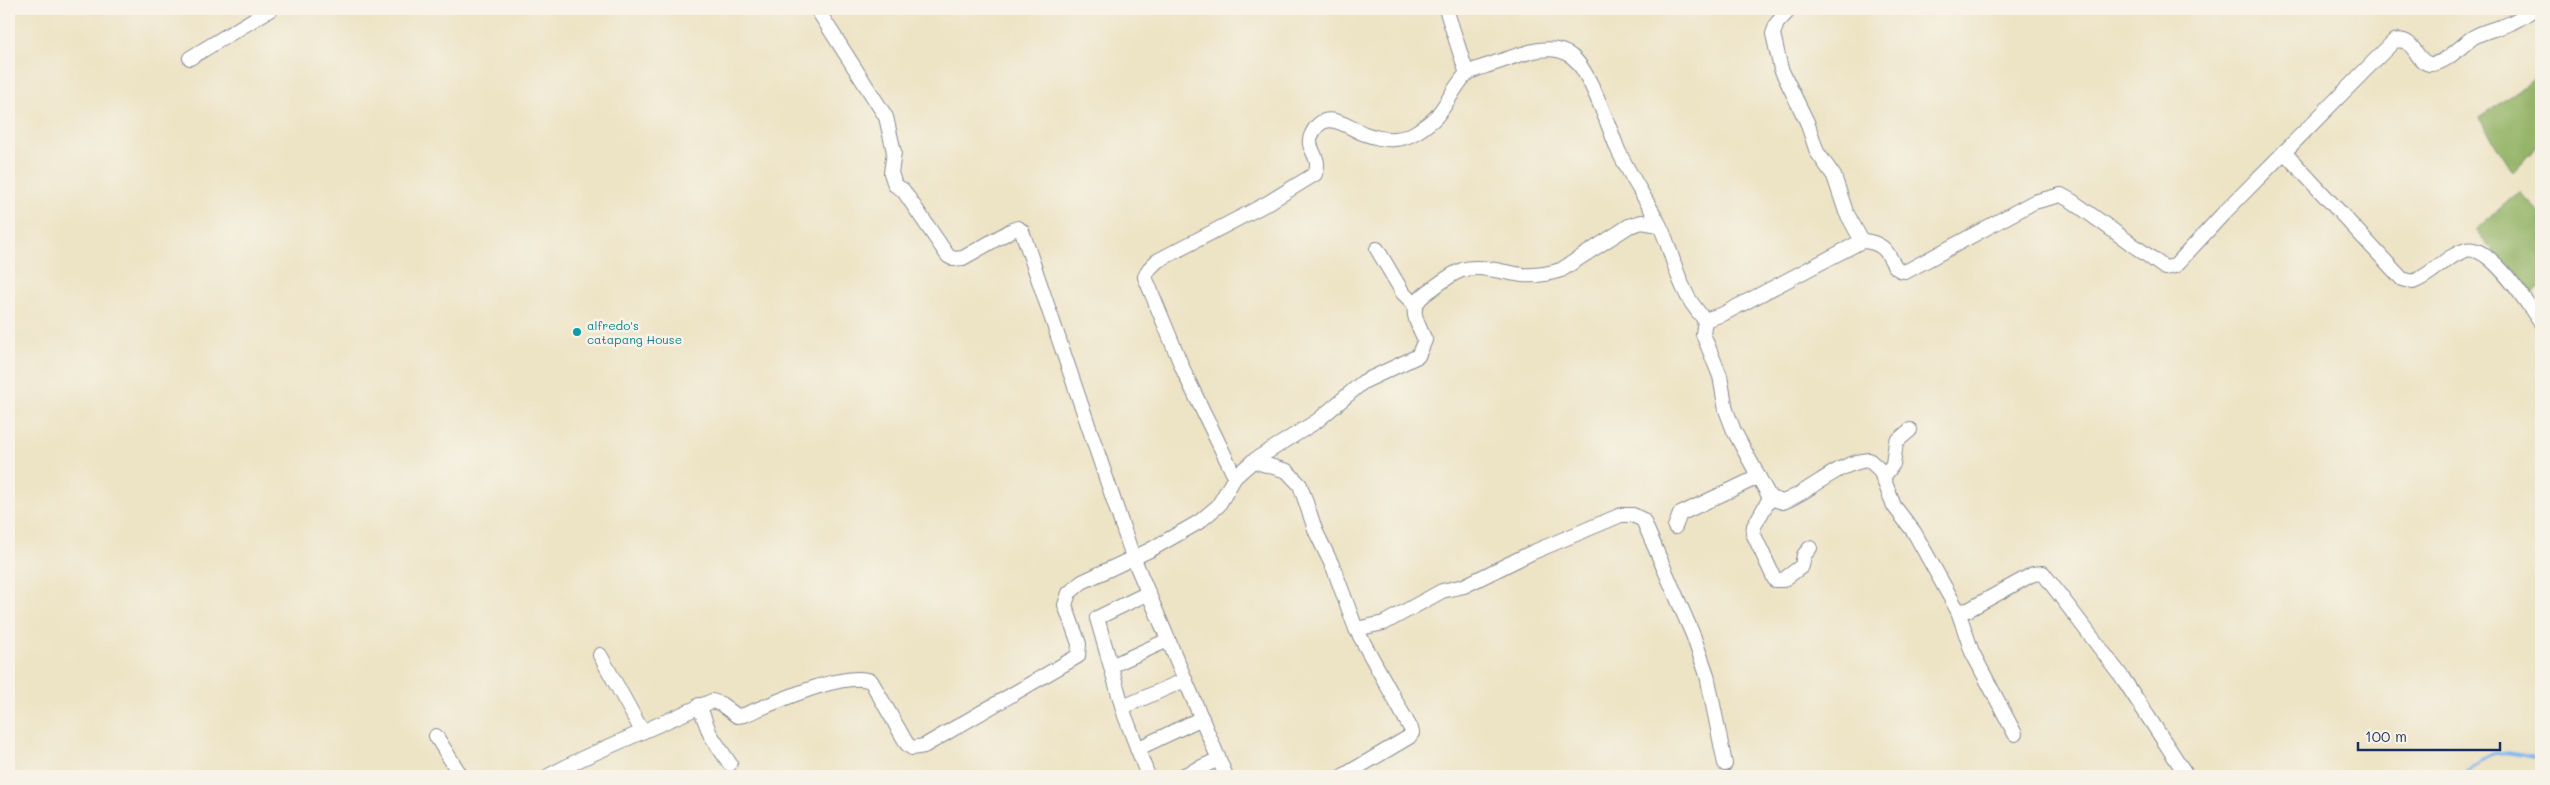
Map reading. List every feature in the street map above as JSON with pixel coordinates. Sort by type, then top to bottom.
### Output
[{"type":"street","points":[[190,58],[270,9]]},
{"type":"street","points":[[818,9],[886,116],[894,152],[891,173],[895,185],[903,190],[948,256],[954,259],[962,258],[1012,230],[1018,228],[1022,231],[1133,557],[1226,776]]},
{"type":"street","points":[[1446,9],[1467,74]]},
{"type":"street","points":[[1790,9],[1777,23],[1773,34],[1781,69],[1807,122],[1817,152],[1834,176],[1846,212],[1862,241]]},
{"type":"street","points":[[1705,320],[1723,314],[1862,241],[1875,242],[1882,246],[1887,250],[1894,265],[1902,272],[1908,271],[2034,202],[2061,196],[2072,201],[2165,268],[2170,268],[2179,263],[2284,152],[2394,41],[2401,40],[2408,43],[2424,62],[2432,64],[2446,58],[2480,34],[2510,23],[2534,9]]},
{"type":"street","points":[[1235,477],[1185,374],[1148,286],[1146,277],[1149,269],[1157,261],[1266,204],[1315,174],[1319,167],[1309,138],[1316,126],[1322,122],[1331,120],[1365,134],[1394,140],[1406,137],[1418,131],[1440,112],[1467,74],[1530,52],[1560,50],[1572,56],[1582,68],[1608,122],[1618,150],[1659,225],[1684,290],[1705,320],[1703,334],[1720,376],[1726,410],[1770,498],[1783,502],[1794,498],[1860,461],[1869,460],[1880,470],[1894,506],[1914,532],[1958,611],[1972,652],[2015,734]]},
{"type":"street","points":[[2284,152],[2402,279],[2413,282],[2456,256],[2474,250],[2482,252],[2498,266],[2541,323]]},
{"type":"street","points":[[548,776],[699,705],[717,702],[732,714],[744,715],[831,683],[865,678],[871,681],[907,744],[918,749],[1078,656],[1079,644],[1065,605],[1069,593],[1082,582],[1187,530],[1209,515],[1227,493],[1235,477],[1254,460],[1317,421],[1364,382],[1418,356],[1425,340],[1415,318],[1415,305],[1426,293],[1464,269],[1484,269],[1522,275],[1549,274],[1561,270],[1629,226],[1642,222],[1659,225]]},
{"type":"street","points":[[1377,249],[1403,293],[1415,305]]},
{"type":"street","points":[[1883,478],[1894,464],[1896,442],[1910,430]]},
{"type":"street","points":[[1254,460],[1287,471],[1300,485],[1316,532],[1334,569],[1356,630],[1412,733],[1409,738],[1343,776]]},
{"type":"street","points":[[1675,527],[1680,514],[1758,477]]},
{"type":"street","points":[[1770,498],[1754,526],[1753,533],[1775,580],[1783,580],[1802,566],[1804,555],[1810,548]]},
{"type":"street","points":[[1356,630],[1384,623],[1442,591],[1464,586],[1531,553],[1621,515],[1633,514],[1643,520],[1647,527],[1662,568],[1703,660],[1724,764]]},
{"type":"street","points":[[1958,611],[1968,610],[2033,574],[2043,573],[2122,677],[2187,776]]},
{"type":"street","points":[[1148,593],[1097,618],[1123,707],[1148,776]]},
{"type":"street","points":[[1111,666],[1168,640]]},
{"type":"street","points":[[600,655],[642,731]]},
{"type":"street","points":[[1123,707],[1185,680]]},
{"type":"street","points":[[699,705],[710,734],[730,764]]},
{"type":"street","points":[[1138,749],[1202,718]]},
{"type":"street","points":[[436,736],[461,776]]},
{"type":"street","points":[[1182,776],[1219,759]]},
{"type":"green space","points":[[2541,74],[2541,149],[2538,145],[2513,172],[2479,118]]},
{"type":"green space","points":[[2520,191],[2541,215],[2541,286],[2531,294],[2475,230]]},
{"type":"waterway","points":[[2464,776],[2483,759],[2499,753],[2517,754],[2541,759]]},
{"type":"place","name":"alfredo's catapang House","points":[[577,332]]}]
